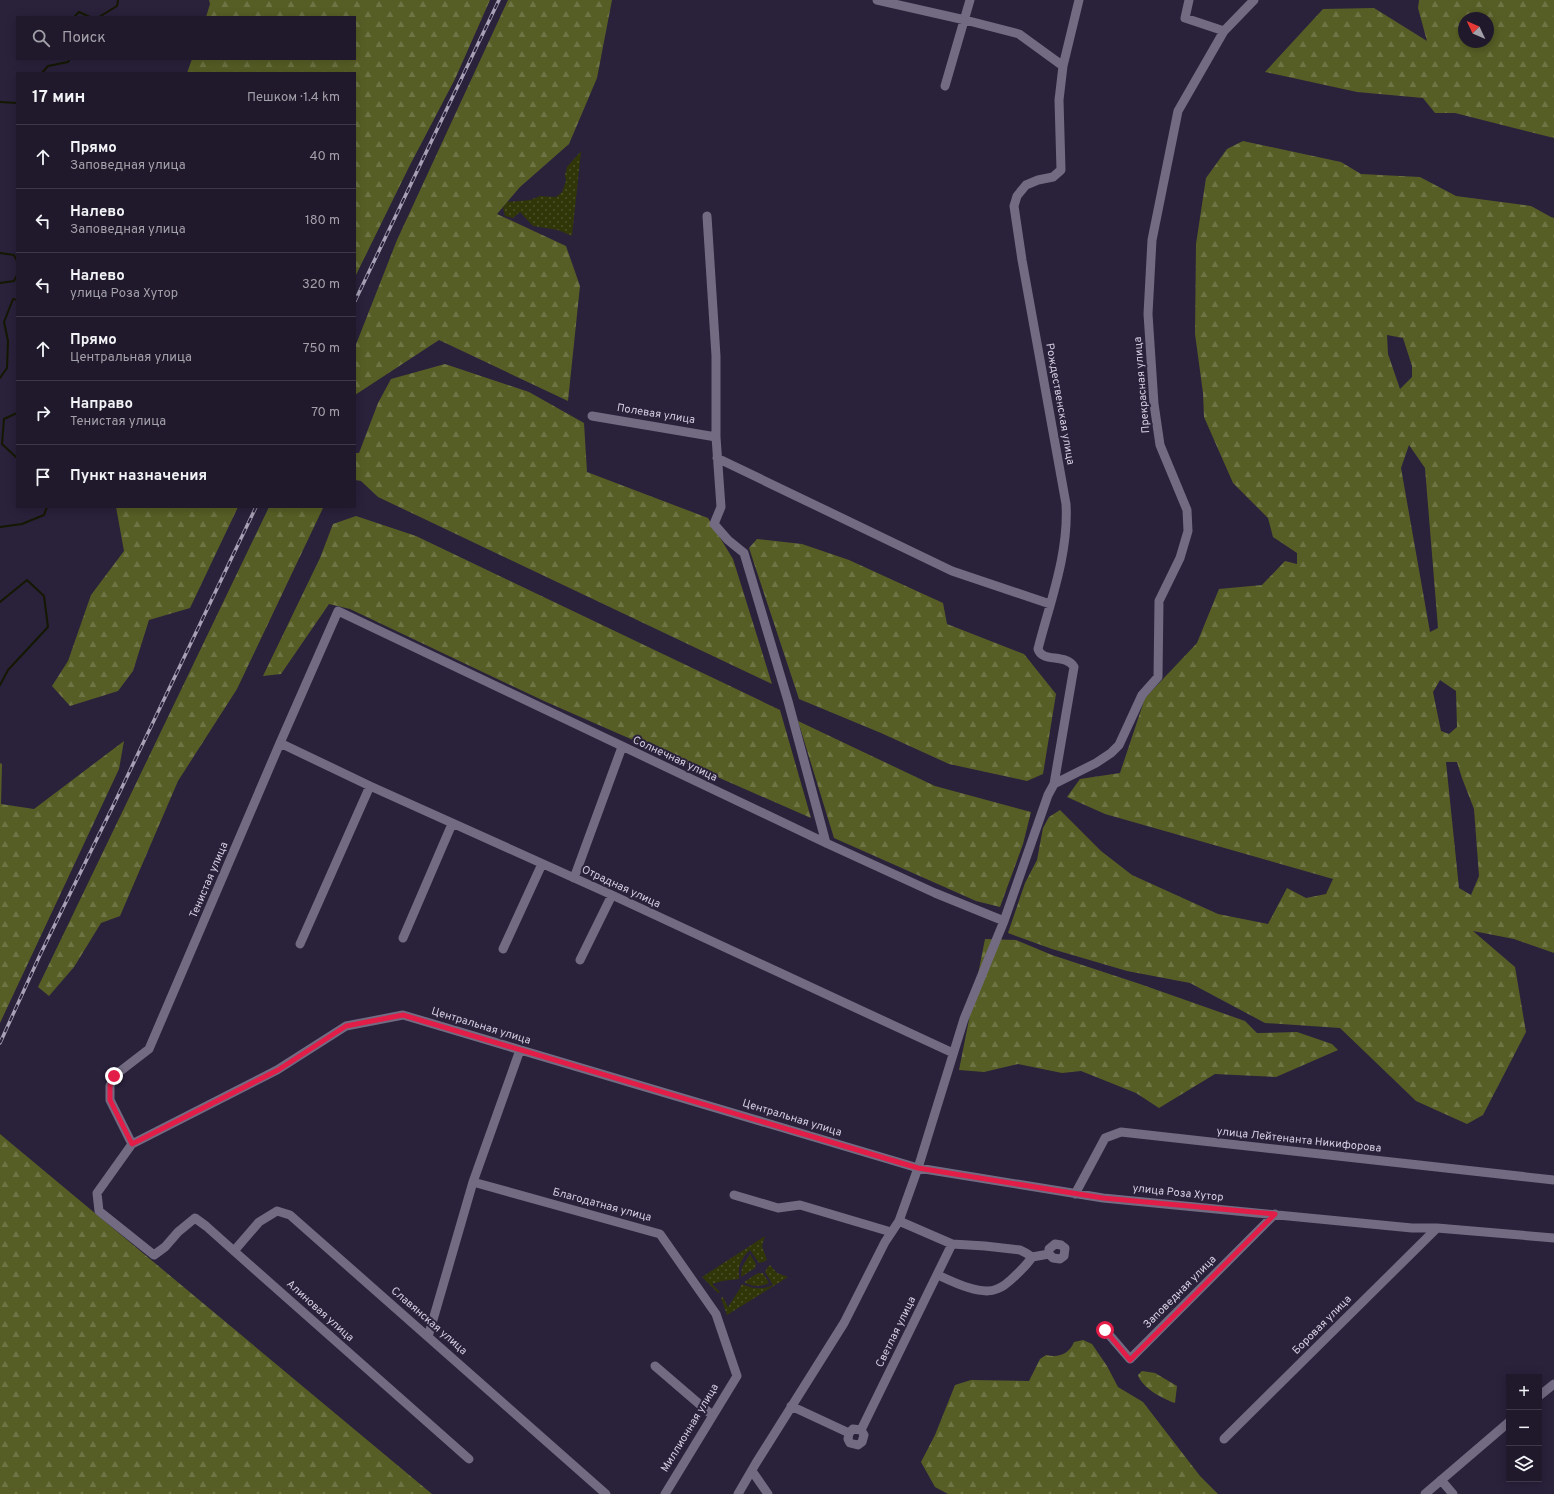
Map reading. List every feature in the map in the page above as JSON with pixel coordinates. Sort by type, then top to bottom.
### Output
[{"type":"street","points":[[878,0],[1018,34],[1062,66],[1079,0]]},
{"type":"street","points":[[945,86],[970,0]]},
{"type":"street","points":[[1189,0],[1185,18],[1224,31]]},
{"type":"street","name":"Прекрасная улица","points":[[1054,784],[1096,763],[1111,753],[1119,745],[1142,695],[1158,677],[1159,601],[1180,558],[1188,531],[1187,510],[1160,445],[1154,404],[1148,314],[1152,240],[1178,111],[1224,31],[1254,0]]},
{"type":"street","name":"Рождественская улица","points":[[1054,784],[1074,667],[1069,661],[1043,656],[1039,653],[1038,649],[1064,550],[1067,525],[1066,504],[1022,260],[1014,206],[1018,196],[1026,185],[1038,180],[1053,177],[1061,170],[1059,100],[1062,66]]},
{"type":"street","points":[[707,216],[716,356],[716,436],[721,507],[714,524],[728,540],[744,553],[788,701],[826,843]]},
{"type":"street","name":"Полевая улица","points":[[592,416],[716,436]]},
{"type":"street","points":[[718,458],[952,571],[1050,604]]},
{"type":"street","name":"Солнечная улица","points":[[338,611],[826,843],[935,893],[1004,921]]},
{"type":"street","name":"Тенистая улица","points":[[132,1144],[110,1100],[110,1086],[114,1076],[149,1049],[338,611]]},
{"type":"street","name":"Отрадная улица","points":[[280,743],[452,824],[612,895],[952,1053]]},
{"type":"street","points":[[574,878],[622,747]]},
{"type":"street","points":[[738,1494],[791,1406],[844,1323],[891,1232],[899,1221],[918,1168],[952,1053],[964,1019],[1004,921],[1048,795],[1054,784]]},
{"type":"street","points":[[300,944],[370,786]]},
{"type":"street","points":[[403,938],[452,824]]},
{"type":"street","points":[[503,949],[542,864]]},
{"type":"street","points":[[580,960],[612,895]]},
{"type":"street","name":"Центральная улица","points":[[154,1255],[99,1211],[97,1193],[132,1144],[278,1070],[346,1026],[403,1015],[918,1168]]},
{"type":"street","points":[[428,1337],[473,1182],[520,1050]]},
{"type":"street","name":"улица Лейтенанта Никифорова","points":[[1075,1194],[1105,1138],[1121,1132],[1554,1180]]},
{"type":"street","name":"улица Роза Хутор","points":[[918,1168],[1075,1194],[1412,1228],[1437,1228],[1554,1238]]},
{"type":"street","name":"Благодатная улица","points":[[473,1182],[660,1234],[716,1314],[737,1376]]},
{"type":"street","points":[[734,1195],[778,1208],[800,1205],[891,1232]]},
{"type":"street","name":"Славянская улица","points":[[234,1250],[259,1222],[277,1211],[290,1215],[606,1494]]},
{"type":"street","name":"Заповедная улица","points":[[1105,1330],[1130,1360],[1275,1214]]},
{"type":"street","name":"Алиновая улица","points":[[154,1255],[165,1247],[178,1232],[195,1218],[234,1250],[469,1459]]},
{"type":"street","points":[[899,1221],[952,1244],[979,1245],[1020,1250],[1032,1258]]},
{"type":"street","name":"Боровая улица","points":[[1224,1439],[1437,1228]]},
{"type":"street","name":"Светлая улица","points":[[849,1434],[849,1441],[852,1445],[858,1445],[862,1442],[864,1438],[861,1430],[952,1244]]},
{"type":"street","points":[[938,1275],[958,1284],[975,1289],[985,1291],[998,1289],[1012,1279],[1032,1258],[1049,1254]]},
{"type":"street","points":[[655,1366],[712,1414]]},
{"type":"street","name":"Миллионная улица","points":[[664,1494],[712,1414],[737,1376]]},
{"type":"street","points":[[1542,1394],[1554,1384]]},
{"type":"street","points":[[791,1406],[849,1434],[853,1429],[861,1430]]},
{"type":"street","points":[[1425,1494],[1506,1425]]},
{"type":"street","points":[[754,1467],[768,1494]]},
{"type":"street","points":[[1441,1480],[1453,1494]]},
{"type":"green space","points":[[209,0],[490,0],[455,79],[409,167],[356,275],[356,72],[187,72],[192,60],[356,60],[356,16],[206,16],[210,4]]},
{"type":"green space","points":[[508,0],[612,0],[597,78],[569,144],[520,187],[497,214],[566,246],[580,286],[568,401],[439,340],[356,394],[356,344],[397,240]]},
{"type":"green space","points":[[1419,0],[1554,0],[1554,138],[1455,113],[1435,113],[1423,98],[1357,92],[1265,72],[1323,9],[1374,8],[1427,41],[1418,8]]},
{"type":"green space","points":[[1243,141],[1341,162],[1361,174],[1420,177],[1456,196],[1531,206],[1554,218],[1554,953],[1514,939],[1473,931],[1515,967],[1526,1032],[1483,1115],[1467,1124],[1416,1101],[1340,1028],[1265,1023],[1190,983],[1127,971],[1052,949],[1008,933],[1025,883],[1037,860],[1043,828],[1049,817],[1060,810],[1101,851],[1132,875],[1218,914],[1268,924],[1287,888],[1306,898],[1326,894],[1333,879],[1105,814],[1067,797],[1080,779],[1120,773],[1145,698],[1197,643],[1219,589],[1262,585],[1285,561],[1297,564],[1297,553],[1273,537],[1268,518],[1233,483],[1204,417],[1203,393],[1195,334],[1196,244],[1206,178],[1227,149]],"holes":[[[1387,335],[1403,338],[1412,366],[1412,377],[1400,389],[1388,354]],[[1409,445],[1425,468],[1438,628],[1430,632],[1401,468]],[[1440,680],[1456,691],[1457,727],[1449,734],[1441,731],[1433,692]],[[1446,762],[1457,762],[1474,809],[1479,876],[1471,895],[1459,888]]]},
{"type":"green space","points":[[581,151],[572,236],[558,230],[533,226],[520,212],[513,218],[505,216],[503,208],[507,202],[530,200],[540,196],[556,197],[562,192],[566,181],[565,175],[567,167]]},
{"type":"green space","points":[[445,364],[529,392],[584,423],[587,472],[708,518],[733,559],[772,684],[378,497],[361,481],[356,480],[356,453],[359,453],[378,403],[391,379]]},
{"type":"green space","points":[[116,508],[238,508],[190,608],[149,620],[133,671],[118,691],[70,706],[52,686],[68,661],[91,595],[124,551]]},
{"type":"green space","points":[[269,508],[323,508],[237,689],[178,781],[120,916],[101,923],[74,967],[49,996],[38,987]]},
{"type":"green space","points":[[356,516],[416,536],[780,710],[811,818],[544,701],[350,609],[329,604],[281,674],[263,676],[320,558],[333,524]]},
{"type":"green space","points":[[757,539],[802,544],[849,560],[943,603],[947,624],[1024,654],[1056,694],[1043,774],[1027,781],[949,764],[881,733],[799,699],[749,548]]},
{"type":"green space","points":[[798,721],[935,786],[1031,812],[1023,844],[1000,907],[976,901],[834,838]]},
{"type":"green space","points":[[124,741],[119,769],[0,1023],[0,763],[2,764],[1,804],[34,809]]},
{"type":"green space","points":[[985,939],[1016,940],[1052,955],[1245,1021],[1257,1033],[1297,1032],[1332,1044],[1338,1050],[1276,1077],[1215,1074],[1159,1108],[1136,1093],[1081,1071],[1062,1073],[1018,1064],[984,1072],[959,1070]]},
{"type":"green space","points":[[0,1134],[432,1494],[0,1494]]},
{"type":"green space","points":[[765,1236],[762,1246],[767,1260],[759,1263],[750,1250],[740,1263],[739,1279],[712,1284],[720,1292],[718,1293],[702,1277]]},
{"type":"green space","points":[[750,1254],[756,1264],[755,1268],[741,1277],[742,1267]]},
{"type":"green space","points":[[770,1265],[777,1273],[788,1277],[727,1315],[721,1298],[723,1297],[728,1307],[742,1284],[758,1288],[765,1288],[773,1285],[765,1272]]},
{"type":"green space","points":[[758,1273],[763,1273],[769,1283],[756,1286],[744,1282]]},
{"type":"green space","points":[[1083,1340],[1092,1344],[1107,1366],[1118,1387],[1143,1402],[1200,1476],[1218,1494],[948,1494],[935,1487],[921,1462],[935,1435],[955,1385],[971,1380],[1029,1381],[1040,1359],[1046,1355],[1055,1356],[1063,1354],[1069,1350],[1074,1342]]},
{"type":"green space","points":[[1142,1371],[1155,1373],[1177,1386],[1175,1403],[1148,1389],[1140,1380],[1138,1375]]},
{"type":"waterway","points":[[101,16],[117,6],[118,0]]},
{"type":"waterway","points":[[75,16],[79,12],[88,16]]},
{"type":"waterway","points":[[43,72],[48,66],[68,62],[69,60]]},
{"type":"waterway","points":[[0,102],[16,103]]},
{"type":"waterway","points":[[0,253],[14,255],[16,259]]},
{"type":"waterway","points":[[0,283],[14,281],[16,277]]},
{"type":"waterway","points":[[0,378],[7,368],[8,341],[4,322],[13,299],[16,300]]},
{"type":"waterway","points":[[16,413],[4,419],[2,444],[16,457]]},
{"type":"waterway","points":[[0,527],[22,524],[44,515],[47,508]]},
{"type":"waterway","points":[[0,602],[27,580],[44,596],[48,627],[8,670],[0,685]]},
{"type":"railway","points":[[356,299],[499,0]]},
{"type":"railway","points":[[0,1043],[40,955],[256,508]]},
{"type":"route","points":[[114,1076],[110,1086],[110,1100],[132,1144],[278,1070],[346,1026],[403,1015],[918,1168],[1103,1198],[1275,1214],[1130,1360],[1105,1330]]}]
